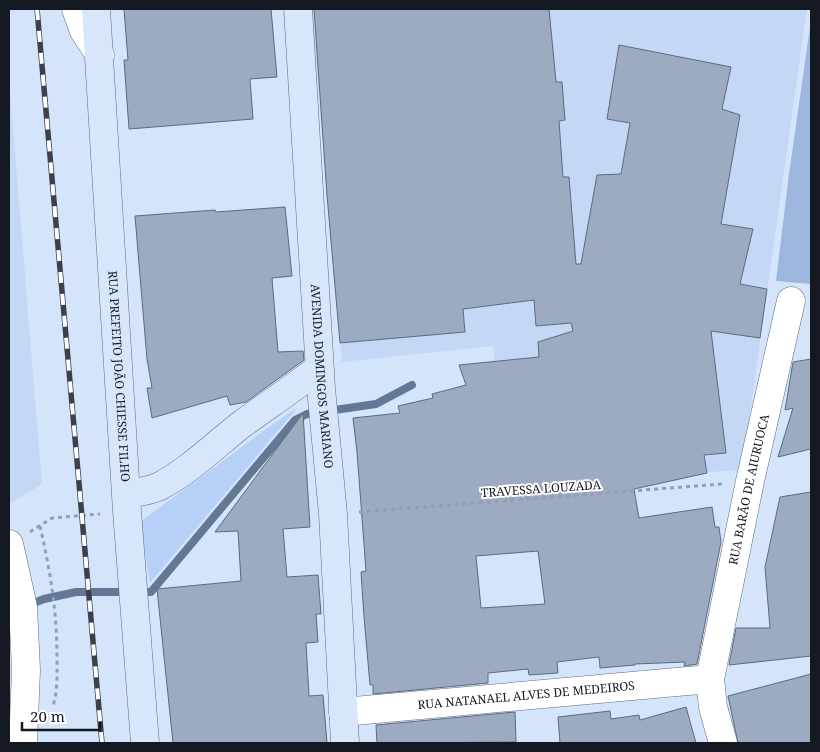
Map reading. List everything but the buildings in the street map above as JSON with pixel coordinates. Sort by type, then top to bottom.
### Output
[{"type":"main road","name":"RUA PREFEITO JOÃO CHIESSE FILHO","points":[[96,9],[127,502],[145,743]]},
{"type":"main road","name":"AVENIDA DOMINGOS MARIANO","points":[[298,9],[320,378],[332,514],[345,743]]},
{"type":"main road","points":[[127,502],[159,486],[186,469],[243,424],[290,391],[320,378]]},
{"type":"street","points":[[76,9],[84,31],[100,56]]},
{"type":"street","name":"RUA BARÃO DE AIURUOCA","points":[[723,743],[713,707],[710,680],[750,482],[791,301]]},
{"type":"street","points":[[9,545],[23,607],[26,670],[23,743]]},
{"type":"street","name":"RUA NATANAEL ALVES DE MEDEIROS","points":[[343,712],[710,680]]},
{"type":"path","name":"TRAVESSA LOUZADA","points":[[332,514],[750,482]]},
{"type":"path","points":[[9,545],[52,518],[127,502]]},
{"type":"path","points":[[40,526],[50,573]]},
{"type":"shaded area","points":[[311,9],[807,9],[742,470],[506,484],[493,346],[342,362]]},
{"type":"shaded area","points":[[811,20],[811,284],[776,281]]},
{"type":"shaded area","points":[[9,79],[42,484],[9,504]]},
{"type":"shaded area","points":[[298,407],[150,583],[140,522]]},
{"type":"waterway","points":[[29,605],[44,599],[76,592],[151,592],[295,420],[307,414],[376,404],[412,385]]},
{"type":"railway","points":[[37,9],[102,743]]}]
